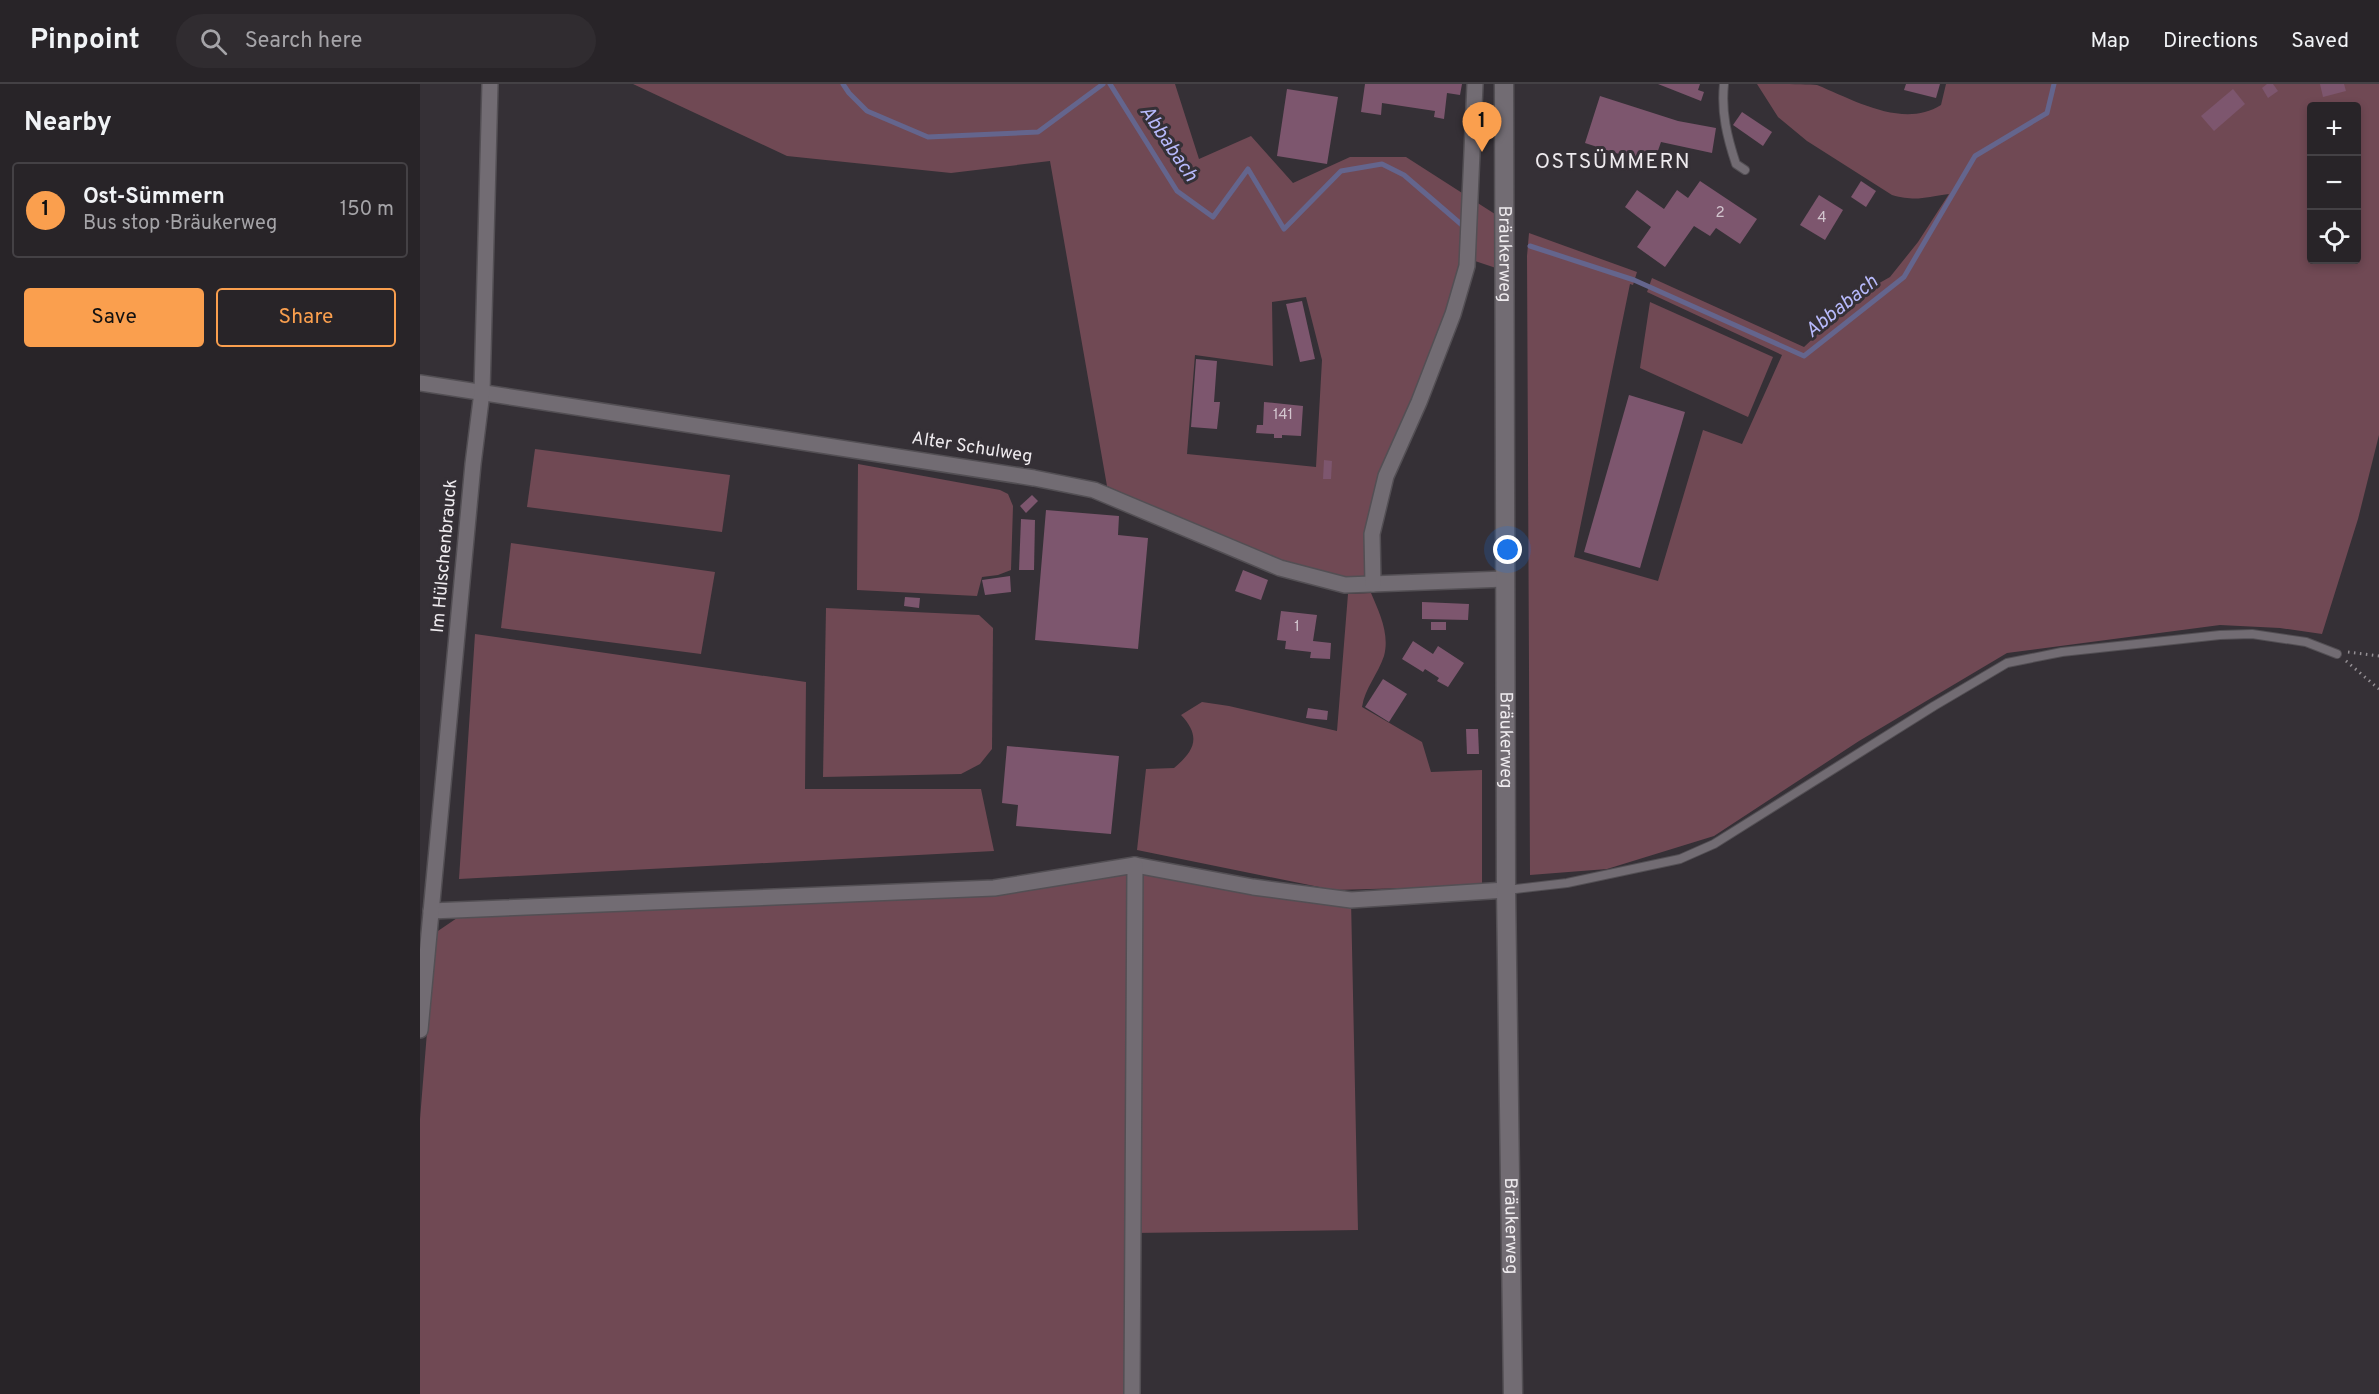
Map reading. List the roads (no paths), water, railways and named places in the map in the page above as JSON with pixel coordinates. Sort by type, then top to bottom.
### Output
[{"type":"main road","name":"Bräukerweg","points":[[1504,84],[1506,890],[1513,1394]]},
{"type":"street","name":"Im Hülschenbrauck","points":[[420,1030],[421,998],[482,392],[490,84]]},
{"type":"street","points":[[1373,584],[1372,534],[1386,476],[1428,380],[1453,314],[1467,266],[1475,84]]},
{"type":"street","name":"Alter Schulweg","points":[[420,383],[1022,476],[1094,490],[1280,568],[1345,585],[1505,579]]},
{"type":"street","points":[[1132,1394],[1135,865]]},
{"type":"street","points":[[431,911],[994,888],[1135,865],[1253,886],[1351,900],[1506,890]]},
{"type":"lane","points":[[1724,84],[1722,102],[1727,135],[1736,164],[1745,170]]},
{"type":"lane","points":[[1506,890],[1567,883],[1680,859],[1714,844],[2007,663],[2062,652],[2220,635],[2252,634],[2306,642],[2337,654]]},
{"type":"waterway","name":"Abbabach","points":[[843,84],[867,111],[928,137],[1038,132],[1103,84]]},
{"type":"waterway","name":"Abbabach","points":[[1110,84],[1177,191],[1213,217],[1248,169],[1284,229],[1341,171],[1382,164],[1404,175],[1462,225]]},
{"type":"waterway","name":"Abbabach","points":[[1530,246],[1634,280],[1804,356],[1904,277],[1975,156],[2047,113],[2054,84]]},
{"type":"place","name":"Ost-Sümmern","points":[[1482,152]]},
{"type":"district","name":"OSTSÜMMERN","points":[[1613,162]]}]
